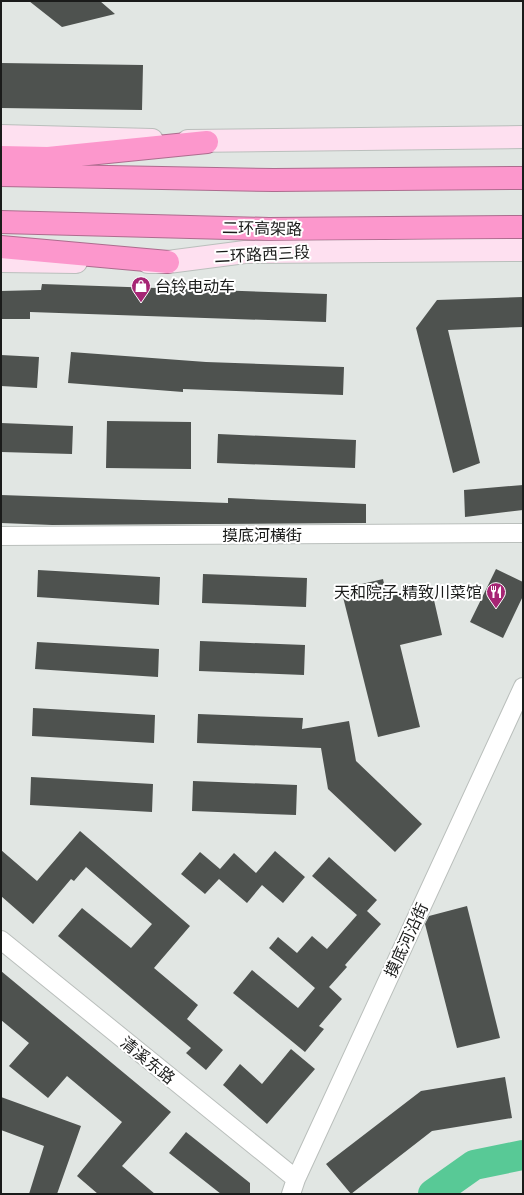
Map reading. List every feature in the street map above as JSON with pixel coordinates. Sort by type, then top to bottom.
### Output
[{"type":"highway","points":[[1,157],[48,158],[207,142]]},
{"type":"highway","points":[[1,175],[274,180],[523,178]]},
{"type":"highway","name":"二环高架路","points":[[1,222],[269,229],[523,227]]},
{"type":"highway","points":[[1,247],[168,262]]},
{"type":"main road","points":[[1,136],[207,142],[523,137]]},
{"type":"main road","name":"二环路西三段","points":[[1,261],[168,262],[245,252],[523,250]]},
{"type":"street","name":"摸底河横街","points":[[1,536],[523,533]]},
{"type":"street","name":"摸底河沿街","points":[[293,1187],[523,687]]},
{"type":"street","name":"清溪东路","points":[[1,940],[293,1187]]},
{"type":"building","points":[[29,1],[100,1],[115,14],[62,27]]},
{"type":"building","points":[[1,63],[143,65],[142,110],[1,108]]},
{"type":"building","points":[[42,284],[327,294],[326,322],[30,312],[30,319],[1,319],[1,291],[41,290]]},
{"type":"building","points":[[523,297],[523,327],[448,330],[480,463],[453,473],[416,328],[437,300]]},
{"type":"building","points":[[71,352],[206,362],[344,367],[343,395],[183,389],[183,392],[68,383]]},
{"type":"building","points":[[1,355],[39,357],[37,388],[1,386]]},
{"type":"building","points":[[107,421],[191,422],[191,469],[106,468]]},
{"type":"building","points":[[1,423],[73,426],[72,454],[1,452]]},
{"type":"building","points":[[218,434],[356,440],[355,468],[217,463]]},
{"type":"building","points":[[523,485],[523,510],[465,517],[464,490]]},
{"type":"building","points":[[1,495],[228,503],[228,498],[366,504],[366,523],[52,525],[1,523]]},
{"type":"building","name":"天和院子·精致川菜馆","points":[[496,569],[523,582],[523,596],[503,638],[470,622]]},
{"type":"building","points":[[38,570],[160,577],[159,605],[37,597]]},
{"type":"building","points":[[203,574],[307,578],[306,607],[202,603]]},
{"type":"building","points":[[383,579],[387,597],[431,587],[442,635],[400,645],[420,727],[378,737],[341,589]]},
{"type":"building","points":[[200,641],[305,645],[304,675],[199,671]]},
{"type":"building","points":[[37,642],[159,649],[158,677],[35,669]]},
{"type":"building","points":[[33,708],[155,715],[154,743],[32,736]]},
{"type":"building","points":[[198,714],[303,718],[302,729],[349,721],[356,761],[422,824],[395,852],[328,789],[321,748],[197,743]]},
{"type":"building","points":[[31,777],[153,784],[152,812],[30,805]]},
{"type":"building","points":[[193,781],[297,785],[296,815],[192,811]]},
{"type":"building","points":[[80,831],[190,926],[154,968],[198,1005],[187,1019],[223,1050],[206,1070],[186,1053],[191,1048],[58,936],[82,908],[131,948],[152,924],[86,867],[74,881],[71,879],[33,924],[1,896],[1,850],[37,881]]},
{"type":"building","points":[[275,851],[305,877],[283,903],[262,885],[247,903],[219,879],[205,894],[181,874],[200,852],[220,869],[234,853],[256,873]]},
{"type":"building","points":[[329,857],[377,900],[367,911],[381,924],[345,965],[347,967],[329,987],[342,999],[319,1026],[324,1029],[305,1052],[233,993],[252,970],[298,1008],[315,988],[269,948],[278,937],[297,953],[312,936],[327,949],[357,915],[312,876]]},
{"type":"building","points":[[467,906],[500,1038],[457,1048],[425,924],[429,916]]},
{"type":"building","points":[[1,971],[171,1112],[122,1166],[155,1194],[98,1194],[77,1176],[122,1122],[67,1076],[48,1098],[9,1066],[29,1043],[1,1020]]},
{"type":"building","points":[[291,1049],[315,1069],[267,1124],[223,1085],[240,1064],[262,1084]]},
{"type":"building","points":[[505,1077],[512,1118],[432,1131],[351,1194],[326,1164],[421,1091]]},
{"type":"building","points":[[1,1097],[81,1126],[57,1194],[29,1194],[44,1146],[1,1130]]},
{"type":"building","points":[[186,1132],[250,1183],[250,1194],[221,1194],[169,1153]]},
{"type":"waterway","points":[[433,1194],[474,1165],[523,1155]]},
{"type":"place","name":"台铃电动车","points":[[141,303]]},
{"type":"place","name":"天和院子·精致川菜馆","points":[[496,609]]}]
